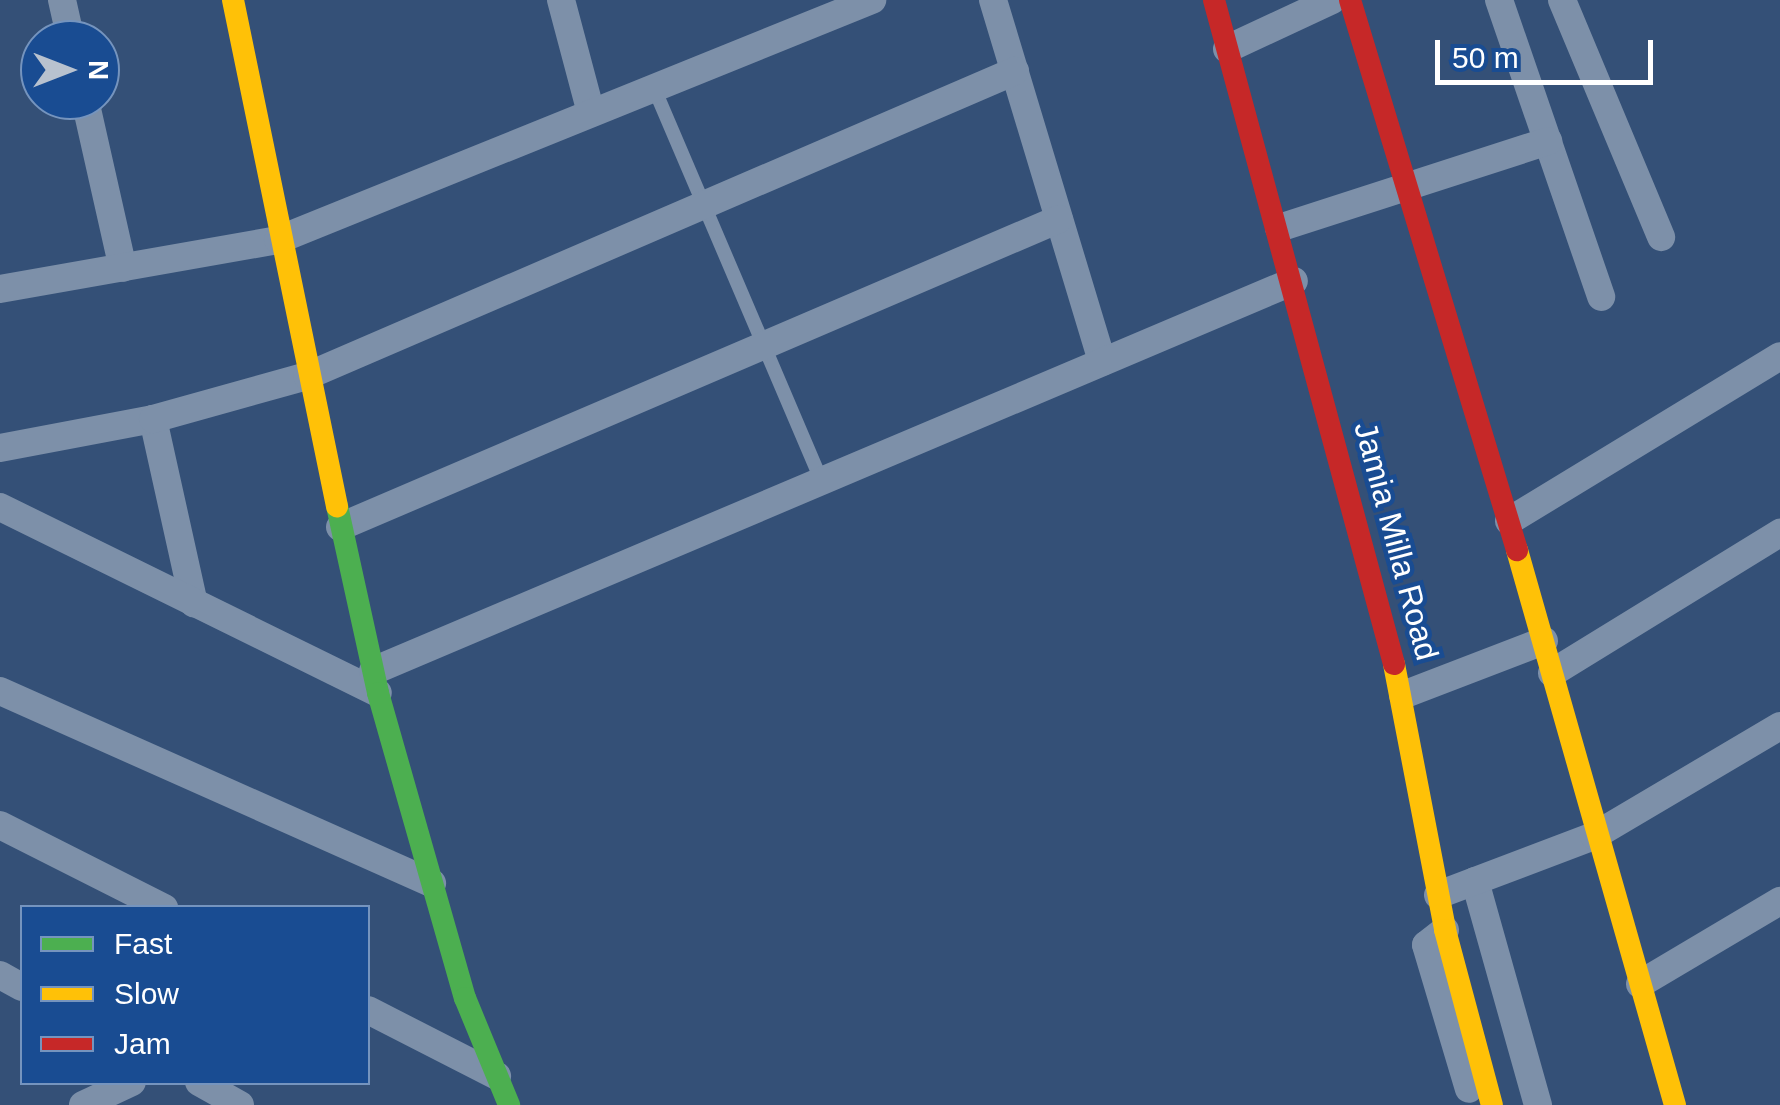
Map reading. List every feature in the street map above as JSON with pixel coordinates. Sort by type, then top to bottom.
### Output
[{"type":"street","points":[[234,0],[278,240],[375,682],[465,998],[509,1105]]},
{"type":"street","points":[[561,0],[591,113]]},
{"type":"street","points":[[0,289],[278,240],[872,0]]},
{"type":"street","points":[[993,0],[1102,362]]},
{"type":"street","name":"Jamia Milla Road","points":[[1214,0],[1294,281],[1403,695],[1442,912],[1492,1105]]},
{"type":"street","points":[[1227,49],[1332,0]]},
{"type":"street","points":[[1350,0],[1509,521],[1594,836],[1676,1105]]},
{"type":"street","points":[[1499,0],[1602,296]]},
{"type":"street","points":[[1562,0],[1661,237]]},
{"type":"street","points":[[0,448],[154,419],[307,376],[1015,72]]},
{"type":"street","points":[[89,120],[123,268]]},
{"type":"street","points":[[1279,228],[1548,141]]},
{"type":"street","points":[[340,528],[762,342],[1059,219]]},
{"type":"street","points":[[0,507],[194,604],[375,682],[822,482],[1294,281]]},
{"type":"street","points":[[1509,521],[1780,356]]},
{"type":"street","points":[[154,419],[194,604]]},
{"type":"street","points":[[1552,674],[1780,532]]},
{"type":"street","points":[[1403,695],[1544,641]]},
{"type":"street","points":[[0,691],[432,883]]},
{"type":"street","points":[[1474,1105],[1426,946],[1442,912],[1475,881],[1594,836],[1780,726]]},
{"type":"street","points":[[0,825],[158,905]]},
{"type":"street","points":[[1475,881],[1538,1105]]},
{"type":"street","points":[[1640,984],[1779,907]]},
{"type":"street","points":[[370,1011],[497,1076]]},
{"type":"street","points":[[83,1105],[126,1085]]},
{"type":"street","points":[[203,1085],[240,1105]]},
{"type":"lane","points":[[654,88],[822,482]]},
{"type":"traffic: fast","points":[[337,506],[378,693],[465,998],[509,1105]]},
{"type":"traffic: slow","points":[[233,0],[337,506]]},
{"type":"traffic: slow","points":[[1517,550],[1675,1105]]},
{"type":"traffic: slow","points":[[1394,664],[1445,930],[1492,1105]]},
{"type":"traffic: jam","points":[[1214,0],[1394,664]]},
{"type":"traffic: jam","points":[[1350,0],[1517,550]]}]
